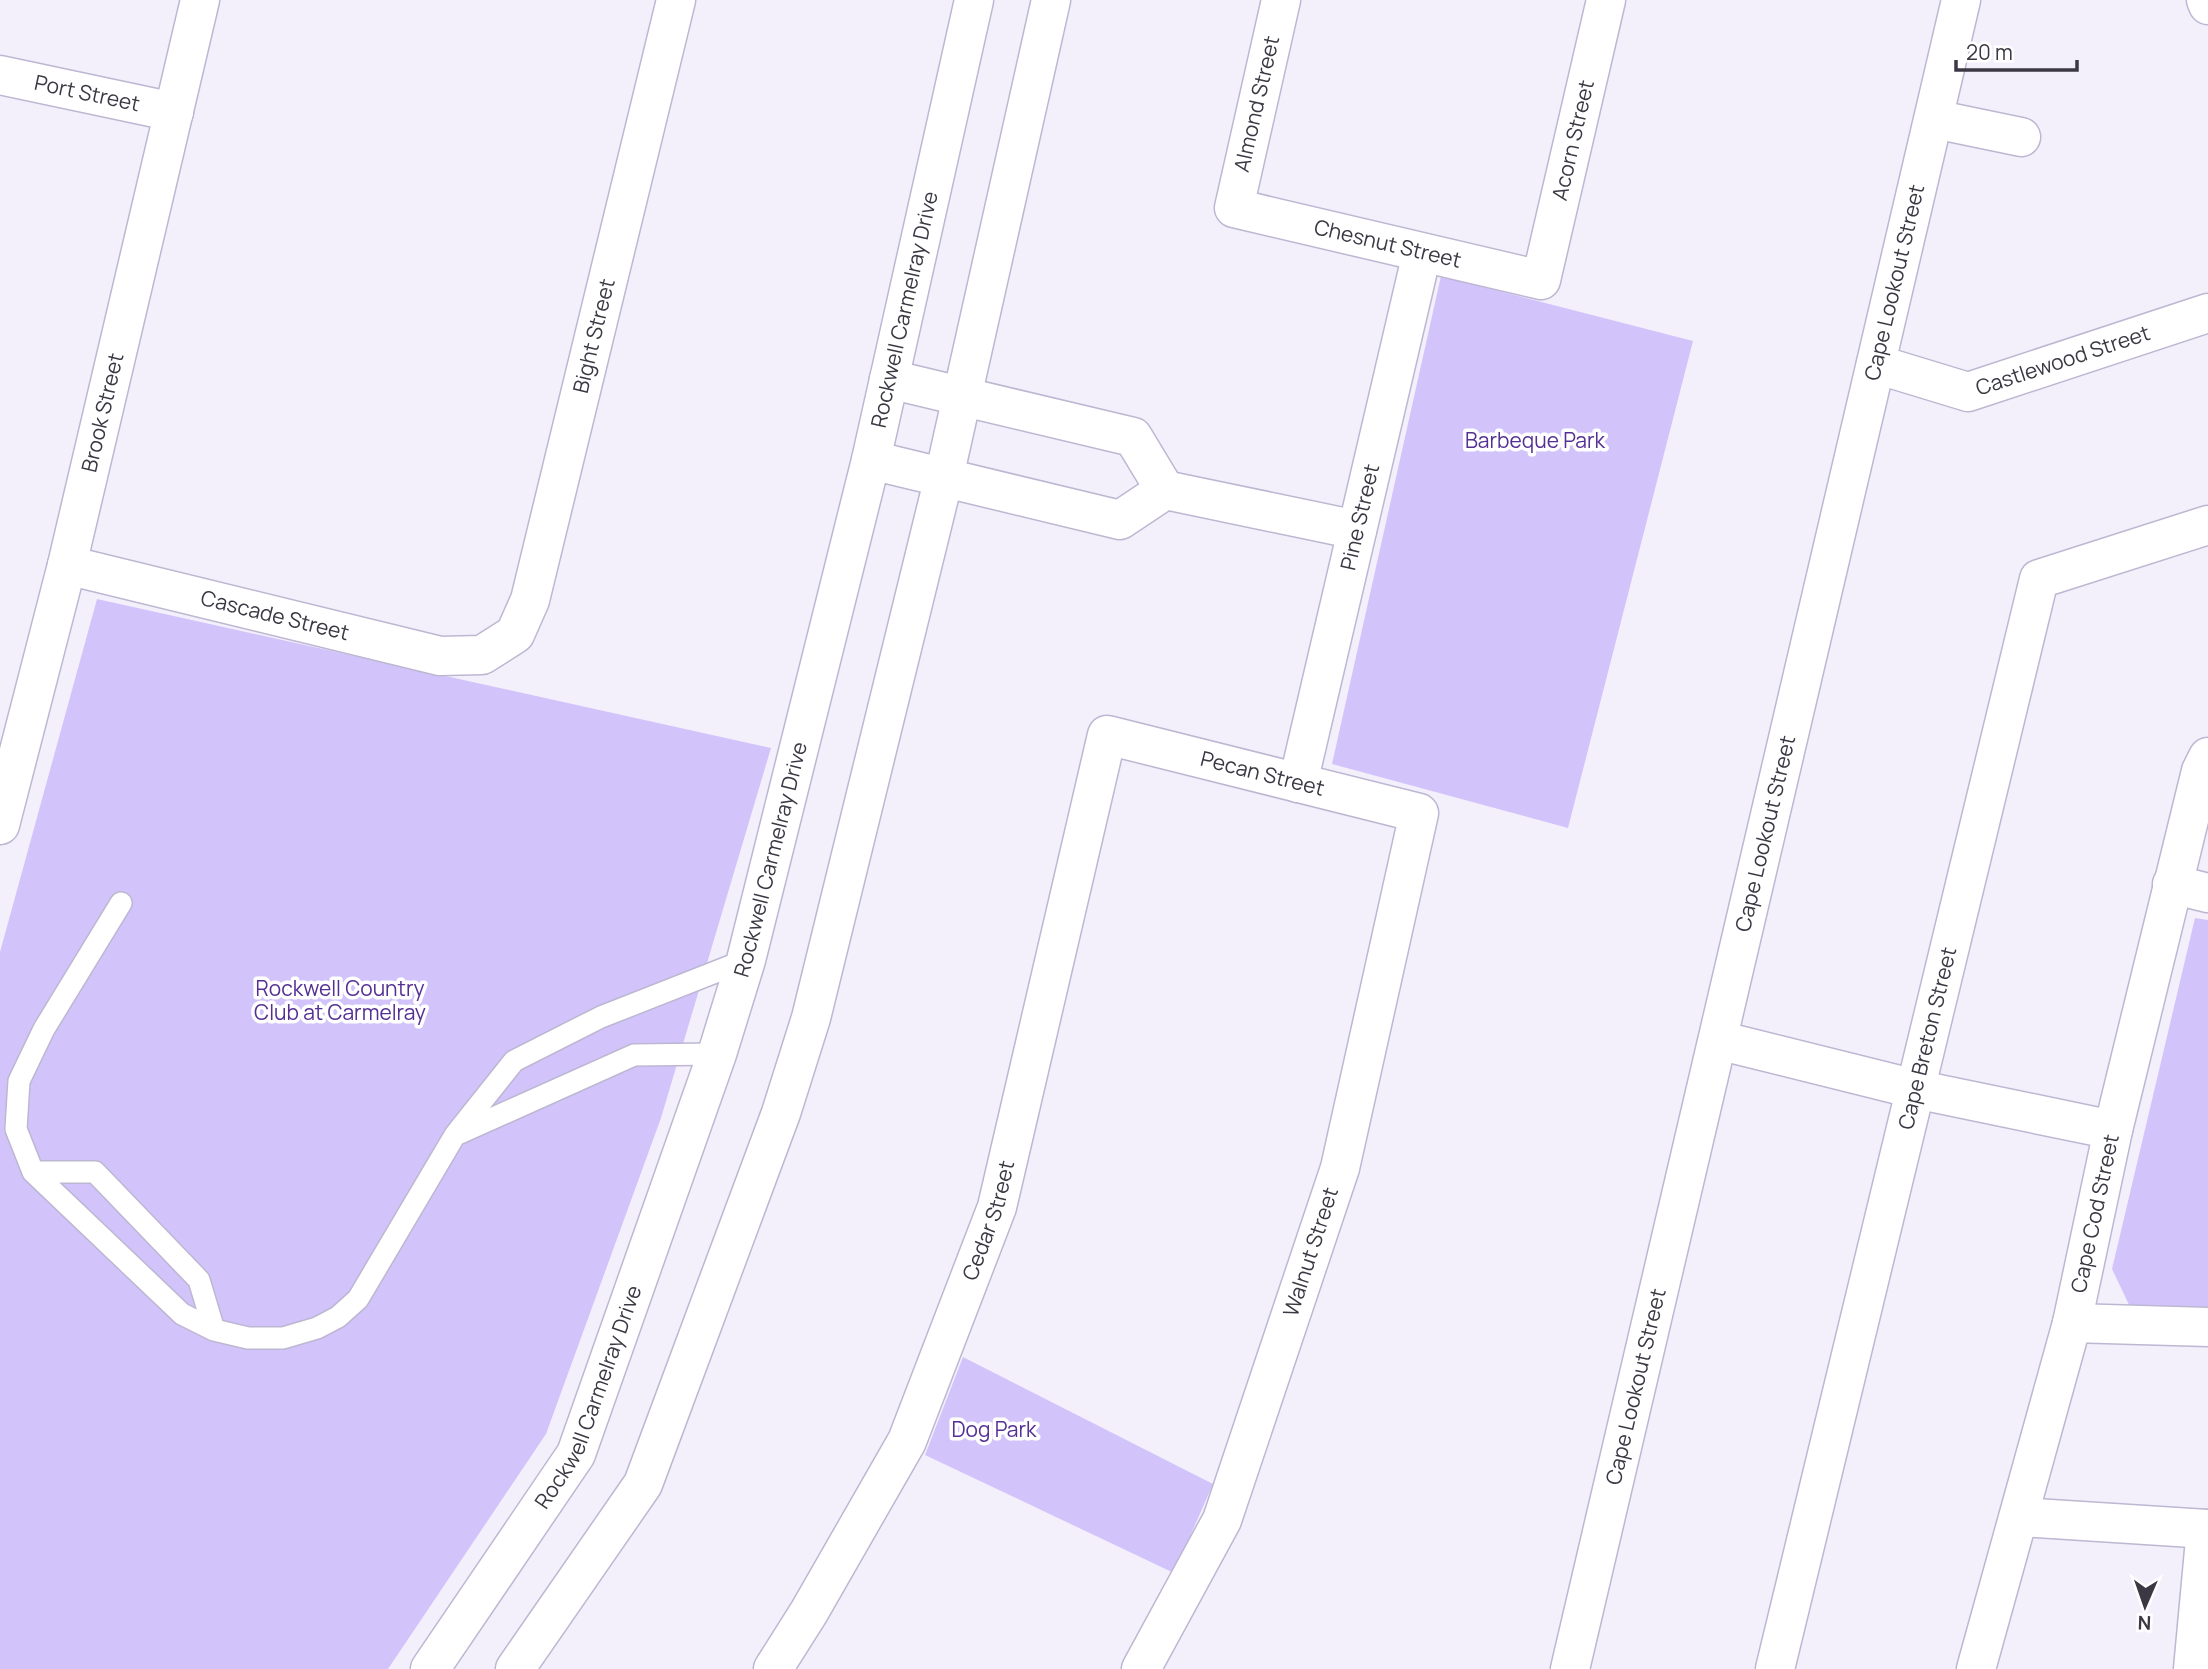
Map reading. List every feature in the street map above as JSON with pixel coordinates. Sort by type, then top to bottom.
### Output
[{"type":"street","name":"Brook Street","points":[[0,825],[67,565],[200,0]]},
{"type":"street","name":"Bight Street","points":[[482,655],[516,634],[530,600],[676,0]]},
{"type":"street","name":"Rockwell Carmelray Drive","points":[[430,1669],[576,1454],[717,1054],[746,960],[871,460],[974,0]]},
{"type":"street","points":[[515,1669],[643,1484],[781,1113],[811,1018],[944,477],[1051,0]]},
{"type":"street","name":"Almond Street","points":[[1234,208],[1281,0]]},
{"type":"street","name":"Acorn Street","points":[[1541,280],[1606,0]]},
{"type":"street","name":"Cape Lookout Street","points":[[1570,1669],[1961,0]]},
{"type":"street","points":[[2206,0],[2208,5]]},
{"type":"street","name":"Port Street","points":[[0,75],[174,112]]},
{"type":"street","points":[[1934,119],[2021,137]]},
{"type":"street","name":"Chesnut Street","points":[[1234,208],[1541,280]]},
{"type":"street","name":"Pine Street","points":[[1298,783],[1423,253]]},
{"type":"street","name":"Castlewood Street","points":[[1876,364],[1969,392],[2208,313]]},
{"type":"street","points":[[889,379],[1133,437],[1165,490]]},
{"type":"street","points":[[871,460],[1120,520],[1165,490],[1357,530]]},
{"type":"street","name":"Cape Breton Street","points":[[1775,1669],[2039,579],[2208,525]]},
{"type":"street","name":"Cascade Street","points":[[67,565],[440,656],[482,655]]},
{"type":"street","name":"Pecan Street","points":[[1107,734],[1419,813]]},
{"type":"street","name":"Cedar Street","points":[[773,1669],[809,1612],[907,1441],[997,1207],[1107,734]]},
{"type":"street","name":"Cape Cod Street","points":[[1976,1669],[2072,1324],[2113,1130],[2190,889],[2201,771],[2208,757]]},
{"type":"street","name":"Walnut Street","points":[[1141,1669],[1222,1520],[1339,1168],[1419,813]]},
{"type":"street","points":[[1717,1040],[1915,1089],[2113,1130]]},
{"type":"street","points":[[2072,1324],[2208,1327]]},
{"type":"street","points":[[2020,1517],[2207,1529],[2193,1669]]},
{"type":"lane","points":[[121,903],[44,1029],[19,1081],[8,1128],[33,1172],[182,1314],[214,1330],[248,1338],[283,1338],[317,1328],[338,1317],[358,1299],[455,1135],[514,1061],[601,1017],[746,960]]},
{"type":"lane","points":[[455,1135],[634,1055],[717,1054]]},
{"type":"lane","points":[[33,1172],[95,1172],[199,1279],[214,1330]]},
{"type":"green space","name":"Barbeque Park","points":[[1441,276],[1693,341],[1568,828],[1332,764]]},
{"type":"green space","name":"Rockwell Country Club at Carmelray","points":[[97,599],[771,748],[661,1118],[546,1434],[388,1669],[0,1669],[0,952]]},
{"type":"green space","points":[[2195,918],[2208,920],[2208,1309],[2131,1309],[2112,1269]]},
{"type":"green space","name":"Dog Park","points":[[963,1357],[1213,1484],[1174,1573],[925,1455]]}]
